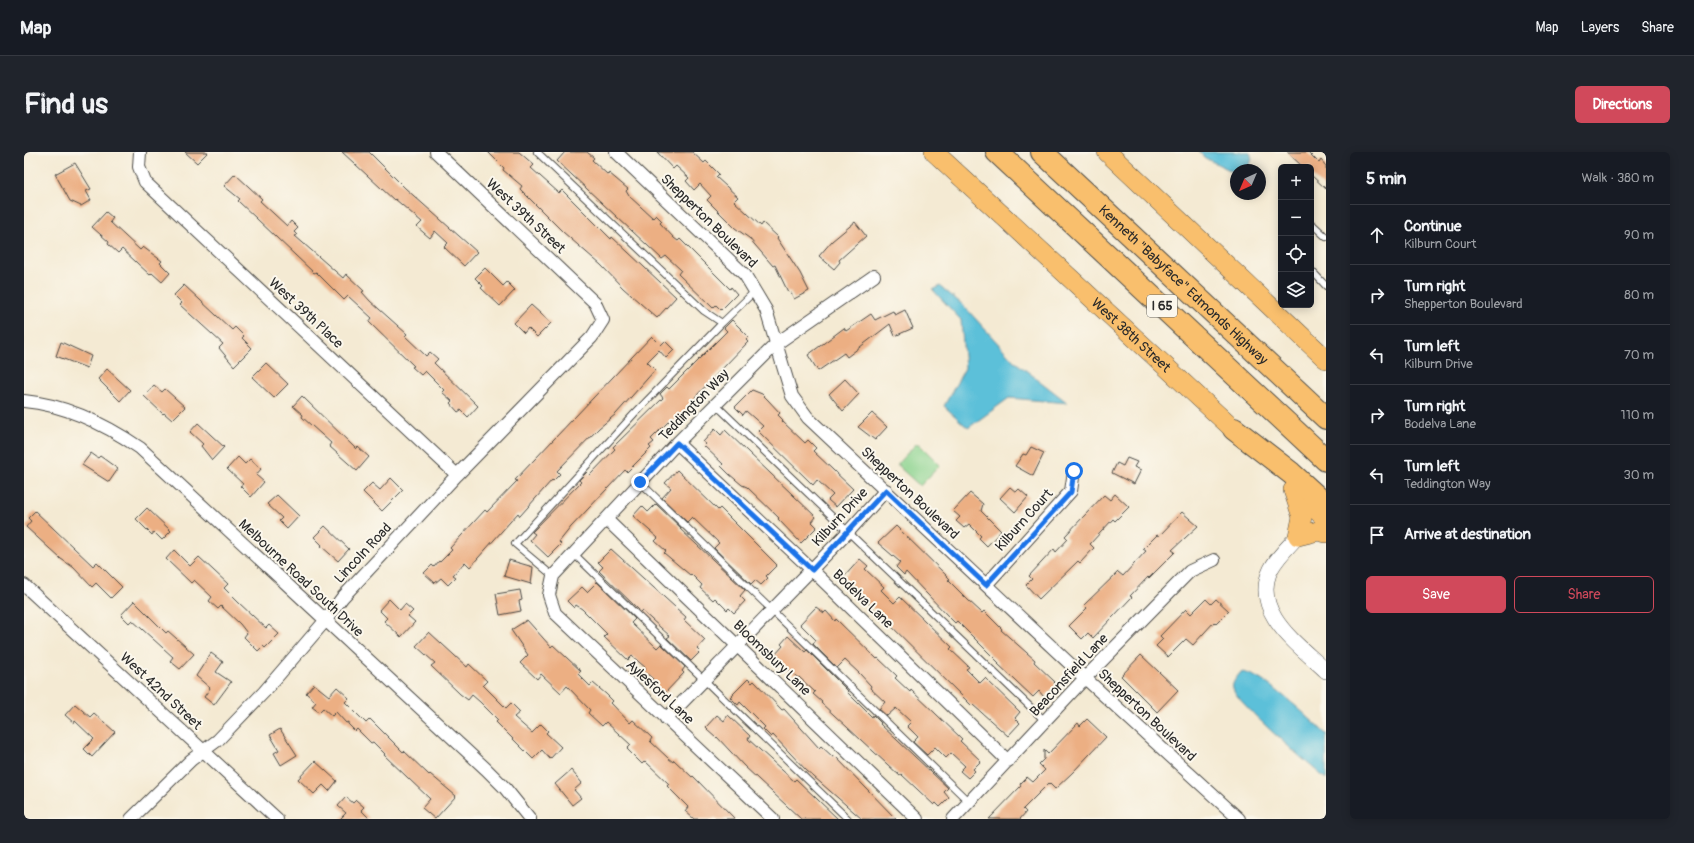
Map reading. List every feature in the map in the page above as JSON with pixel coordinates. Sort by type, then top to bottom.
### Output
[{"type":"highway","name":"I 65","points":[[997,152],[1326,460]]},
{"type":"highway","name":"Kenneth \"Babyface\" Edmonds Highway","points":[[1042,152],[1326,418]]},
{"type":"highway","points":[[1234,429],[1291,473],[1326,505]]},
{"type":"main road","name":"West 38th Street","points":[[934,152],[1234,429],[1326,519]]},
{"type":"main road","points":[[1107,152],[1326,359]]},
{"type":"main road","points":[[1292,487],[1301,513],[1302,524],[1298,536]]},
{"type":"main road","points":[[1298,536],[1318,531],[1326,533]]},
{"type":"street","name":"West 39th Place","points":[[140,152],[139,170],[145,182],[457,475]]},
{"type":"street","name":"West 39th Street","points":[[436,152],[596,303]]},
{"type":"street","name":"Shepperton Boulevard","points":[[616,152],[745,275],[766,310],[792,396],[808,418],[1085,678],[1239,819]]},
{"type":"street","name":"Teddington Way","points":[[553,576],[572,553],[677,443],[776,344],[874,276]]},
{"type":"street","name":"Lincoln Road","points":[[131,819],[191,760],[218,740],[264,692],[325,621],[342,598],[457,475],[592,337],[603,320],[596,303]]},
{"type":"street","name":"Melbourne Road South Drive","points":[[24,402],[41,404],[84,416],[106,427],[140,448],[486,769],[505,788],[530,819]]},
{"type":"street","name":"Bodelva Lane","points":[[677,443],[812,570],[1008,761]]},
{"type":"street","name":"Kilburn Court","points":[[986,585],[1071,492],[1074,471]]},
{"type":"street","name":"Kilburn Drive","points":[[666,719],[812,570],[886,490]]},
{"type":"street","name":"Bloomsbury Lane","points":[[606,519],[917,819]]},
{"type":"street","points":[[1298,536],[1279,557],[1271,569],[1267,581],[1268,602],[1274,619],[1281,628],[1326,671]]},
{"type":"street","name":"Beaconsfield Lane","points":[[953,819],[1046,722],[1085,678],[1190,571],[1214,560]]},
{"type":"street","name":"Aylesford Lane","points":[[553,576],[550,595],[555,613],[773,819]]},
{"type":"street","name":"West 42nd Street","points":[[24,585],[277,819]]},
{"type":"lane","points":[[537,152],[704,311],[722,323]]},
{"type":"lane","points":[[1314,226],[1326,237]]},
{"type":"lane","points":[[1313,272],[1325,282]]},
{"type":"lane","points":[[553,576],[515,544],[634,414],[755,291]]},
{"type":"lane","points":[[715,404],[849,531],[1046,722]]},
{"type":"lane","points":[[640,482],[969,802]]},
{"type":"lane","points":[[572,553],[848,819]]},
{"type":"green space","points":[[916,444],[919,444],[940,465],[920,486],[898,466],[898,463]]},
{"type":"water","points":[[1199,152],[1250,152],[1252,159],[1250,164],[1230,164],[1230,170],[1205,158]]},
{"type":"water","points":[[940,286],[963,305],[1014,361],[1068,403],[1009,398],[968,428],[944,406],[965,368],[961,320],[933,290]]},
{"type":"water","points":[[1241,672],[1250,674],[1273,688],[1326,734],[1326,779],[1275,734],[1237,696],[1233,688],[1233,684]]},
{"type":"building","points":[[185,152],[208,152],[197,163]]},
{"type":"building","points":[[342,152],[369,152],[405,188],[477,252],[464,266],[444,247],[448,243],[435,231],[430,238],[417,227],[422,222],[395,199],[394,200]]},
{"type":"building","points":[[488,152],[519,152],[534,165],[531,168],[559,193],[562,190],[611,239],[612,237],[676,297],[657,318],[623,288],[601,265],[563,232],[520,189],[522,186],[503,170],[504,168]]},
{"type":"building","points":[[565,152],[587,152],[594,158],[592,160],[608,175],[609,173],[628,189],[626,191],[629,196],[653,218],[656,215],[662,221],[660,223],[674,238],[678,241],[680,239],[730,289],[731,287],[737,294],[721,310],[716,305],[713,308],[678,274],[681,270],[666,256],[662,259],[557,161]]},
{"type":"building","points":[[657,152],[692,152],[704,163],[706,161],[719,174],[716,177],[738,197],[734,201],[761,226],[763,223],[778,237],[777,238],[800,273],[809,291],[794,299],[790,291],[788,292],[775,265],[773,266],[749,238],[735,228],[707,200],[711,196],[700,184],[694,190],[686,181],[689,178],[676,166],[673,169]]},
{"type":"building","points":[[1287,152],[1308,152],[1319,163],[1321,160],[1326,166],[1326,189],[1314,178],[1314,164],[1300,164]]},
{"type":"building","points":[[75,163],[91,189],[86,191],[91,200],[81,206],[70,201],[55,174]]},
{"type":"building","points":[[235,174],[262,199],[260,201],[287,226],[291,221],[298,228],[294,232],[297,235],[295,236],[343,278],[346,274],[364,291],[362,292],[370,301],[407,334],[405,336],[426,356],[430,352],[438,359],[434,363],[478,406],[468,417],[461,410],[458,412],[450,403],[452,401],[442,392],[444,390],[425,371],[421,375],[412,367],[414,366],[369,322],[372,318],[348,296],[344,300],[316,272],[314,273],[238,201],[240,199],[224,186]]},
{"type":"building","points":[[106,212],[113,218],[110,222],[140,250],[143,247],[162,261],[160,263],[170,273],[162,282],[152,273],[150,275],[122,249],[118,253],[108,244],[109,242],[92,227]]},
{"type":"building","points":[[855,222],[866,236],[839,260],[840,262],[834,269],[819,256],[832,241]]},
{"type":"building","points":[[485,268],[503,286],[507,282],[515,290],[500,306],[481,288],[483,286],[475,278]]},
{"type":"building","points":[[184,285],[232,330],[235,327],[244,336],[242,338],[252,348],[234,366],[219,348],[223,344],[180,305],[182,303],[174,295]]},
{"type":"building","points":[[531,305],[551,323],[537,337],[528,328],[524,333],[514,323]]},
{"type":"building","points":[[905,310],[913,328],[895,336],[890,324],[847,357],[844,353],[818,371],[808,355],[844,328],[846,331],[871,314],[875,320],[893,311],[895,315]]},
{"type":"building","points":[[732,320],[749,337],[746,340],[748,342],[695,397],[697,398],[676,421],[672,418],[651,439],[654,442],[649,446],[651,448],[627,472],[625,470],[571,527],[559,542],[561,544],[548,557],[530,540],[535,534],[532,532],[581,482],[579,480],[587,472],[590,475],[615,449],[613,447],[663,398],[660,394],[667,387],[669,389],[727,331],[724,328]]},
{"type":"building","points":[[652,336],[661,345],[665,341],[674,350],[666,358],[659,350],[647,362],[655,370],[616,414],[599,428],[557,471],[560,474],[553,481],[552,480],[520,516],[518,513],[470,567],[465,562],[453,575],[456,577],[448,585],[441,578],[435,583],[424,573],[432,565],[434,567],[452,550],[450,548],[485,510],[487,512],[517,481],[515,480]]},
{"type":"building","points":[[61,342],[91,356],[87,368],[56,356]]},
{"type":"building","points":[[266,363],[288,384],[274,398],[252,377]]},
{"type":"building","points":[[107,369],[130,390],[120,401],[98,379]]},
{"type":"building","points":[[845,379],[859,394],[843,411],[829,394]]},
{"type":"building","points":[[154,385],[162,392],[165,389],[185,407],[172,420],[164,413],[163,414],[144,396]]},
{"type":"building","points":[[752,390],[762,394],[780,413],[778,415],[783,420],[782,421],[805,443],[808,440],[816,448],[813,451],[853,489],[836,507],[828,500],[833,495],[817,480],[813,485],[758,431],[763,426],[746,411],[743,415],[735,407]]},
{"type":"building","points":[[302,396],[356,449],[358,447],[369,457],[357,471],[329,446],[331,443],[302,417],[303,415],[293,406]]},
{"type":"building","points":[[872,413],[887,427],[875,440],[858,427]]},
{"type":"building","points":[[198,423],[224,447],[212,460],[201,446],[203,444],[190,432]]},
{"type":"building","points":[[715,429],[721,435],[725,430],[816,517],[812,522],[817,527],[801,543],[778,519],[779,518],[747,487],[742,485],[721,466],[723,464],[704,446],[706,444],[703,442]]},
{"type":"building","points":[[1031,447],[1044,453],[1033,476],[1015,466],[1023,454],[1026,455]]},
{"type":"building","points":[[91,453],[98,458],[100,456],[118,469],[109,482],[82,465]]},
{"type":"building","points":[[238,457],[245,464],[250,459],[261,469],[256,475],[264,482],[251,497],[240,486],[243,484],[227,469]]},
{"type":"building","points":[[1127,458],[1137,462],[1134,467],[1141,470],[1134,484],[1112,473],[1117,463],[1123,466]]},
{"type":"building","points":[[677,470],[718,510],[720,508],[777,565],[766,576],[768,578],[761,585],[755,580],[751,584],[714,548],[719,543],[692,517],[687,522],[662,498],[671,488],[665,483]]},
{"type":"building","points":[[391,478],[403,490],[382,511],[363,492],[372,483],[380,490]]},
{"type":"building","points":[[1010,487],[1016,492],[1019,489],[1028,497],[1015,512],[1000,498]]},
{"type":"building","points":[[970,493],[983,504],[981,511],[1001,531],[987,546],[979,538],[981,536],[969,524],[964,528],[956,521],[960,517],[953,511]]},
{"type":"building","points":[[1115,494],[1129,507],[1115,521],[1113,519],[1090,544],[1094,548],[1080,563],[1078,561],[1039,599],[1026,585],[1032,579],[1029,576],[1054,549],[1056,552],[1068,539],[1065,536],[1104,495],[1110,500]]},
{"type":"building","points":[[277,495],[299,516],[287,529],[279,521],[282,518],[267,504]]},
{"type":"building","points":[[656,504],[681,528],[680,529],[745,590],[740,596],[745,601],[734,613],[729,608],[727,610],[715,598],[713,600],[700,588],[702,585],[691,574],[690,575],[664,553],[666,551],[655,541],[658,538],[633,516],[642,506],[648,512]]},
{"type":"building","points":[[147,508],[171,531],[162,540],[154,532],[152,535],[136,519]]},
{"type":"building","points":[[35,511],[93,566],[97,562],[122,587],[111,598],[96,583],[92,587],[73,567],[61,559],[26,527],[31,521],[28,518]]},
{"type":"building","points":[[1182,512],[1198,526],[1172,550],[1175,552],[1149,578],[1148,577],[1130,596],[1132,597],[1093,638],[1088,633],[1082,639],[1069,626],[1087,608],[1084,605],[1118,572],[1123,576],[1146,551],[1143,549],[1157,535],[1159,536]]},
{"type":"building","points":[[325,526],[349,549],[338,561],[321,546],[322,545],[314,537]]},
{"type":"building","points":[[896,526],[950,579],[948,580],[968,600],[982,613],[984,611],[1002,629],[1001,630],[1035,660],[1034,662],[1055,682],[1054,683],[1056,685],[1044,697],[1039,691],[1033,697],[998,664],[999,663],[957,621],[955,623],[906,572],[904,575],[896,567],[900,562],[878,543]]},
{"type":"building","points":[[611,549],[686,617],[684,620],[705,640],[697,649],[700,652],[691,661],[667,638],[670,636],[642,611],[641,612],[599,571],[603,567],[598,562]]},
{"type":"building","points":[[174,550],[190,566],[199,557],[228,584],[224,588],[239,603],[266,628],[269,625],[279,634],[265,648],[263,646],[258,651],[244,637],[247,633],[240,624],[221,606],[218,609],[209,601],[212,597],[194,580],[191,583],[166,559]]},
{"type":"building","points":[[860,559],[868,566],[865,569],[884,587],[881,590],[894,603],[900,597],[952,647],[950,649],[969,667],[966,669],[980,683],[985,678],[1020,712],[1015,718],[1020,723],[1008,736],[973,705],[972,706],[867,602],[866,603],[845,584],[847,582],[843,578]]},
{"type":"building","points":[[509,560],[533,567],[531,584],[504,576]]},
{"type":"building","points":[[597,582],[635,619],[631,623],[657,648],[661,644],[685,667],[682,671],[684,673],[664,694],[651,681],[653,679],[644,671],[646,668],[632,656],[628,660],[604,637],[607,634],[582,609],[576,605],[574,608],[567,601],[582,587],[587,592]]},
{"type":"building","points":[[520,590],[522,600],[519,601],[521,611],[500,615],[496,594]]},
{"type":"building","points":[[389,599],[400,610],[405,604],[413,611],[408,616],[415,622],[401,637],[384,621],[387,618],[379,610]]},
{"type":"building","points":[[1206,599],[1211,604],[1216,599],[1229,611],[1216,624],[1214,622],[1193,645],[1186,639],[1168,657],[1156,646],[1163,639],[1160,636],[1186,609],[1191,614]]},
{"type":"building","points":[[134,601],[166,633],[168,631],[194,654],[180,669],[170,661],[173,657],[132,620],[129,623],[121,615]]},
{"type":"building","points":[[816,607],[824,613],[826,611],[835,621],[836,619],[877,659],[878,658],[897,676],[895,678],[910,692],[911,690],[962,739],[960,741],[981,761],[973,769],[975,771],[968,778],[960,771],[965,766],[951,753],[946,758],[935,747],[927,755],[913,742],[918,737],[907,726],[911,722],[896,708],[887,716],[879,709],[885,702],[870,688],[871,686],[860,674],[845,660],[837,668],[813,644],[816,640],[800,624]]},
{"type":"building","points":[[527,620],[551,647],[553,645],[581,671],[578,674],[590,686],[593,683],[606,694],[613,701],[611,703],[630,723],[633,720],[652,738],[650,741],[668,758],[673,762],[674,760],[692,777],[693,776],[735,819],[694,819],[685,811],[688,807],[667,786],[669,784],[645,761],[642,764],[627,749],[631,745],[606,722],[602,726],[588,713],[590,710],[567,686],[561,693],[541,674],[537,679],[520,663],[528,655],[511,630]]},
{"type":"building","points":[[429,632],[467,667],[469,664],[487,681],[483,685],[506,708],[511,703],[520,712],[514,717],[532,733],[541,724],[548,731],[546,733],[561,747],[550,759],[542,750],[533,759],[496,722],[498,720],[480,702],[472,695],[468,700],[431,666],[435,663],[416,646]]},
{"type":"building","points":[[788,636],[805,652],[807,650],[872,717],[873,715],[881,723],[880,724],[948,788],[944,792],[949,798],[940,807],[936,803],[934,805],[901,774],[900,776],[821,703],[822,702],[813,694],[815,692],[774,656],[783,646],[781,644]]},
{"type":"building","points":[[211,653],[223,662],[216,672],[231,682],[214,705],[204,697],[210,688],[196,676]]},
{"type":"building","points":[[1141,655],[1178,690],[1157,712],[1121,676]]},
{"type":"building","points":[[748,679],[752,683],[754,681],[782,710],[784,709],[819,748],[821,746],[833,757],[835,756],[896,819],[862,819],[806,770],[773,735],[771,737],[763,729],[765,727],[740,702],[738,705],[730,697]]},
{"type":"building","points":[[314,684],[329,696],[337,687],[349,698],[345,702],[366,723],[370,719],[403,752],[404,751],[429,775],[430,774],[456,796],[435,819],[422,808],[430,799],[384,755],[385,754],[373,742],[371,743],[357,729],[355,731],[348,724],[348,722],[346,723],[336,712],[332,716],[323,708],[319,712],[312,707],[316,702],[306,693]]},
{"type":"building","points":[[75,704],[90,717],[94,713],[115,732],[92,757],[84,749],[94,739],[75,721],[74,723],[65,715]]},
{"type":"building","points":[[717,715],[724,721],[728,715],[750,736],[748,739],[794,781],[796,779],[838,819],[801,819],[744,766],[717,737],[716,738],[707,730],[708,729],[706,727]]},
{"type":"building","points":[[1087,719],[1106,737],[1073,772],[1055,789],[1049,783],[1023,809],[1026,812],[1020,819],[989,819],[1021,786],[1020,784],[1027,777],[1033,782],[1045,770],[1039,764],[1044,759],[1044,750],[1048,754],[1078,723],[1080,726]]},
{"type":"building","points":[[280,729],[297,755],[281,765],[274,753],[279,750],[270,735]]},
{"type":"building","points":[[315,761],[337,781],[329,791],[323,785],[314,794],[298,779]]},
{"type":"building","points":[[571,770],[582,783],[574,790],[581,798],[572,805],[555,784]]},
{"type":"building","points":[[346,797],[353,803],[356,800],[364,807],[361,810],[370,819],[340,819],[346,813],[338,806]]},
{"type":"route","points":[[640,482],[677,443],[812,570],[886,490],[986,585],[1071,492],[1074,471]]}]
